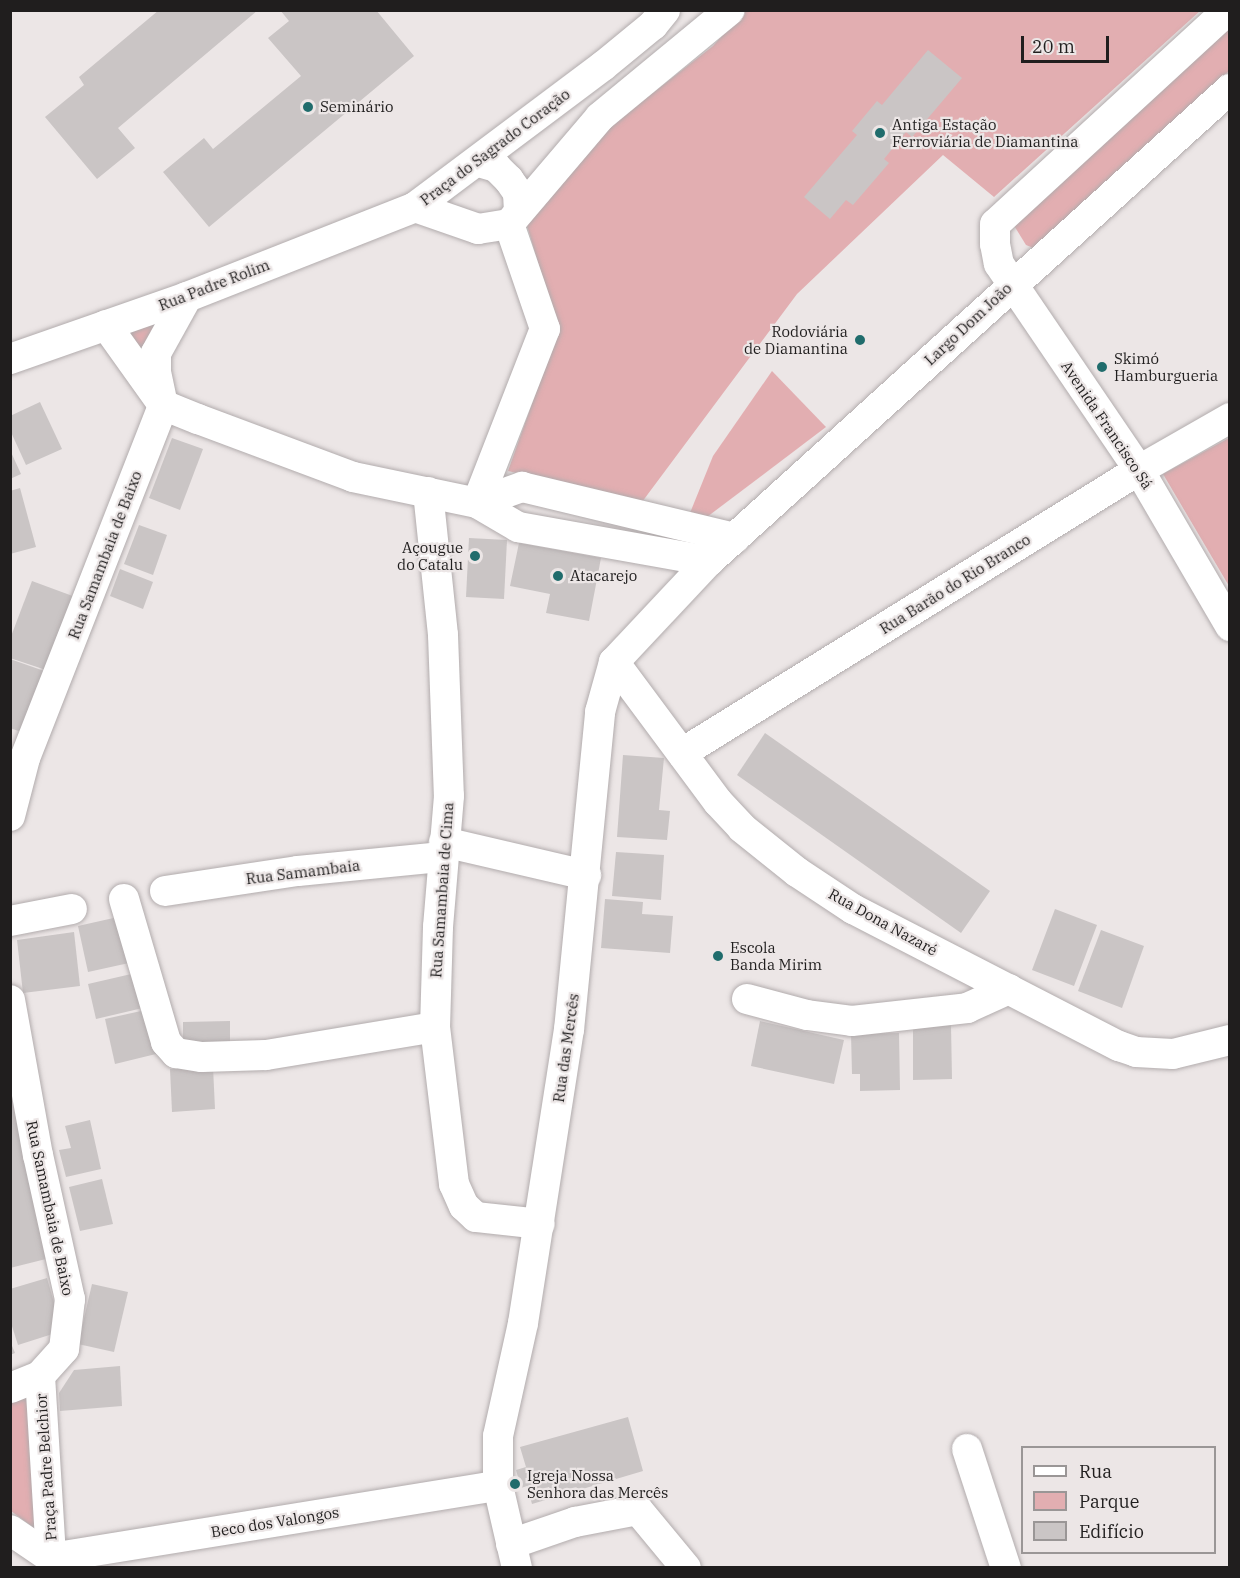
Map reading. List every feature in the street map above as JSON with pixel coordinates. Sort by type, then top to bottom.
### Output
[{"type":"street","name":"Praça do Sagrado Coração","points":[[415,207],[479,162],[653,26],[665,10]]},
{"type":"street","points":[[514,217],[600,117],[730,10]]},
{"type":"street","name":"Avenida Francisco Sá","points":[[1228,10],[995,224],[999,264],[1139,470],[1230,626]]},
{"type":"street","name":"Largo Dom João","points":[[709,561],[1011,283],[1230,89]]},
{"type":"street","points":[[477,503],[545,329],[514,217],[518,193],[496,167],[479,162]]},
{"type":"street","name":"Praça do Sagrado Coração","points":[[415,207],[478,229],[514,217]]},
{"type":"street","name":"Rua Padre Rolim","points":[[13,354],[187,297],[415,207]]},
{"type":"street","points":[[163,405],[156,373],[156,353],[187,297]]},
{"type":"street","points":[[106,325],[163,405],[353,477],[477,503],[518,527],[709,561]]},
{"type":"street","name":"Rua Samambaia de Baixo","points":[[10,816],[18,760],[163,405]]},
{"type":"street","name":"Rua Barão do Rio Branco","points":[[682,753],[1139,470],[1230,418]]},
{"type":"street","points":[[477,503],[522,488],[735,538]]},
{"type":"street","name":"Rua Samambaia de Cima","points":[[428,492],[443,635],[449,796],[443,849],[435,1027],[454,1184],[464,1206],[476,1217],[499,1222],[540,1224]]},
{"type":"street","name":"Rua das Mercês","points":[[514,1556],[498,1486],[498,1436],[540,1224],[569,1030],[600,712],[614,662],[709,561]]},
{"type":"street","name":"Rua Dona Nazaré","points":[[614,662],[742,828],[797,872],[892,931],[1136,1052],[1173,1054],[1230,1040]]},
{"type":"street","name":"Rua Samambaia","points":[[165,891],[443,849],[586,874]]},
{"type":"street","points":[[124,899],[166,1042],[176,1053],[202,1057],[266,1055],[435,1027]]},
{"type":"street","points":[[10,921],[72,909]]},
{"type":"street","points":[[747,999],[807,1015],[862,1020],[967,1008],[1009,989]]},
{"type":"street","name":"Rua Samambaia de Baixo","points":[[10,1000],[38,1155],[70,1299],[64,1349],[40,1376],[10,1388]]},
{"type":"street","name":"Praça Padre Belchior","points":[[40,1376],[58,1563]]},
{"type":"street","points":[[967,1449],[1006,1568]]},
{"type":"street","name":"Beco dos Valongos","points":[[58,1563],[498,1486]]},
{"type":"street","points":[[514,1556],[574,1521],[638,1510],[686,1568]]},
{"type":"street","points":[[10,1530],[58,1563]]},
{"type":"green space","points":[[744,11],[1200,11],[994,197],[943,155],[797,294],[642,502],[508,471],[558,331],[526,222],[590,142],[713,46]]},
{"type":"green space","points":[[1229,24],[1229,71],[1036,249],[1026,245],[1013,224]]},
{"type":"green space","points":[[170,318],[143,372],[119,335]]},
{"type":"green space","points":[[772,371],[826,427],[703,520],[690,513],[713,456]]},
{"type":"green space","points":[[1229,438],[1229,586],[1163,474]]},
{"type":"green space","points":[[31,1394],[41,1533],[11,1511],[11,1402]]},
{"type":"building","points":[[159,10],[258,10],[118,128],[135,148],[97,179],[45,117],[84,85],[79,77]]},
{"type":"building","name":"Seminário","points":[[280,10],[376,10],[414,56],[209,227],[163,172],[204,138],[213,149],[301,76],[268,38],[289,21]]},
{"type":"building","name":"Antiga Estação Ferroviária de Diamantina","points":[[928,50],[962,78],[912,137],[906,132],[884,159],[889,163],[853,205],[846,200],[830,219],[804,197],[857,135],[852,131],[877,101],[882,105]]},
{"type":"building","points":[[40,402],[62,449],[26,465],[10,430],[10,416]]},
{"type":"building","points":[[172,438],[203,449],[180,510],[149,498]]},
{"type":"building","points":[[10,450],[21,474],[10,479]]},
{"type":"building","points":[[20,488],[36,547],[10,554],[10,491]]},
{"type":"building","points":[[139,525],[167,535],[153,575],[124,564]]},
{"type":"building","points":[[469,538],[507,540],[504,599],[466,597]]},
{"type":"building","points":[[519,543],[601,558],[589,621],[546,613],[550,594],[510,586]]},
{"type":"building","points":[[120,569],[153,582],[143,609],[110,596]]},
{"type":"building","points":[[32,581],[78,598],[52,672],[10,658],[10,639]]},
{"type":"building","points":[[10,659],[50,673],[27,734],[10,728]]},
{"type":"building","points":[[765,733],[990,891],[961,933],[737,775]]},
{"type":"building","points":[[623,755],[664,758],[659,810],[670,811],[667,840],[617,837]]},
{"type":"building","points":[[616,852],[664,855],[661,900],[612,896]]},
{"type":"building","points":[[605,899],[643,902],[642,914],[673,916],[670,953],[601,948]]},
{"type":"building","points":[[1055,909],[1097,925],[1074,986],[1032,970]]},
{"type":"building","points":[[118,917],[129,963],[88,972],[78,926]]},
{"type":"building","points":[[1101,930],[1144,946],[1122,1008],[1078,991]]},
{"type":"building","points":[[74,932],[80,986],[23,993],[17,940]]},
{"type":"building","points":[[140,972],[147,1007],[96,1019],[88,984]]},
{"type":"building","points":[[150,1009],[160,1053],[115,1064],[105,1019]]},
{"type":"building","points":[[230,1021],[230,1054],[183,1054],[183,1022]]},
{"type":"building","points":[[760,1021],[844,1040],[834,1084],[751,1066]]},
{"type":"building","points":[[913,1025],[951,1025],[952,1079],[913,1080]]},
{"type":"building","points":[[899,1033],[900,1090],[860,1091],[860,1074],[852,1074],[851,1034]]},
{"type":"building","points":[[213,1067],[215,1109],[172,1112],[170,1069]]},
{"type":"building","points":[[10,1086],[54,1257],[10,1268]]},
{"type":"building","points":[[90,1120],[101,1169],[66,1177],[59,1150],[71,1148],[65,1126]]},
{"type":"building","points":[[102,1179],[113,1224],[80,1231],[69,1187]]},
{"type":"building","points":[[47,1278],[62,1331],[18,1345],[10,1320],[10,1289]]},
{"type":"building","points":[[92,1284],[128,1292],[114,1352],[78,1344]]},
{"type":"building","points":[[10,1341],[15,1353],[10,1355]]},
{"type":"building","points":[[120,1366],[122,1406],[60,1411],[59,1393],[74,1370]]},
{"type":"building","points":[[628,1417],[643,1471],[532,1504],[527,1486],[521,1488],[516,1470],[526,1467],[520,1447]]},
{"type":"place","name":"Seminário","points":[[308,107]]},
{"type":"place","name":"Antiga Estação Ferroviária de Diamantina","points":[[880,133]]},
{"type":"place","name":"Rodoviária de Diamantina","points":[[860,340]]},
{"type":"place","name":"Skimó Hamburgueria","points":[[1102,367]]},
{"type":"place","name":"Açougue do Catalu","points":[[475,556]]},
{"type":"place","name":"Atacarejo","points":[[558,576]]},
{"type":"place","name":"Escola Banda Mirim","points":[[718,956]]},
{"type":"place","name":"Igreja Nossa Senhora das Mercês","points":[[515,1484]]}]
